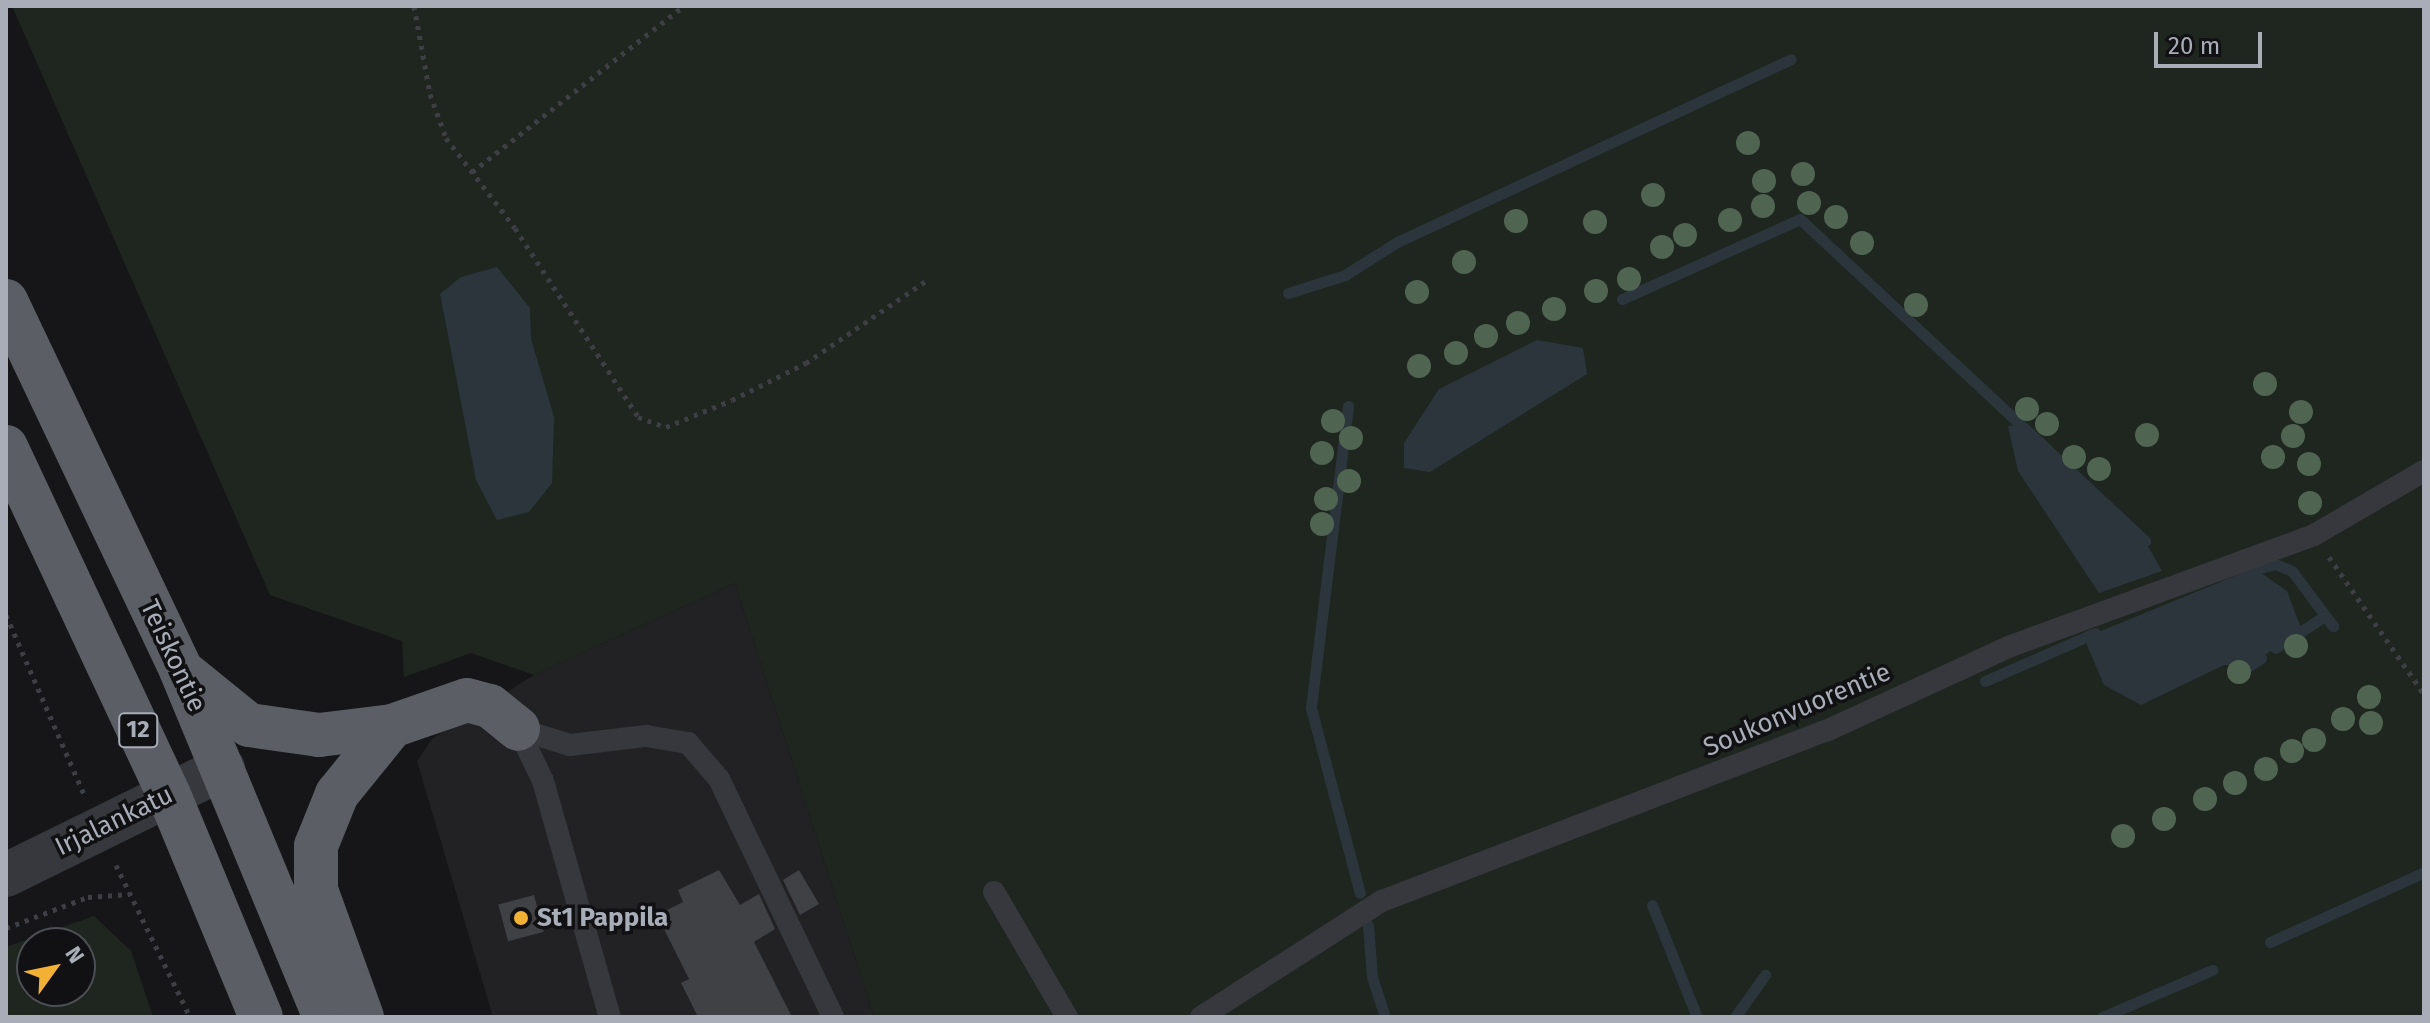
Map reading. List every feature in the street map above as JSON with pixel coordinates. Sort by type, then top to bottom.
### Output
[{"type":"highway","name":"Teiskontie","points":[[6,301],[181,670],[325,1017]]},
{"type":"highway","name":"12","points":[[6,447],[169,795],[261,1017]]},
{"type":"highway","points":[[181,670],[249,725],[319,735],[392,726],[467,700],[490,706],[518,729]]},
{"type":"highway","points":[[362,1017],[316,890],[316,846],[337,794],[392,726]]},
{"type":"street","name":"Irjalankatu","points":[[6,875],[223,768]]},
{"type":"lane","name":"Soukonvuorentie","points":[[1201,1017],[1382,901],[1826,731],[2011,646],[2314,535],[2424,471]]},
{"type":"lane","points":[[518,729],[543,781],[610,1017]]},
{"type":"lane","points":[[518,729],[570,745],[646,736],[688,743],[719,779],[833,1017]]},
{"type":"lane","points":[[994,892],[1067,1017]]},
{"type":"path","points":[[414,6],[430,94],[446,138],[638,417],[666,427],[806,363],[927,280]]},
{"type":"path","points":[[472,172],[684,6]]},
{"type":"path","points":[[2314,535],[2424,694]]},
{"type":"path","points":[[6,928],[88,897],[130,894]]},
{"type":"shaded area","points":[[12,6],[2424,6],[2424,1017],[874,1017],[735,583],[534,675],[471,653],[404,677],[402,641],[270,595]]},
{"type":"shaded area","points":[[497,267],[530,308],[531,339],[554,417],[552,483],[529,512],[497,520],[476,480],[440,294],[461,277]]},
{"type":"shaded area","points":[[1537,340],[1583,348],[1587,374],[1430,472],[1404,468],[1404,443],[1439,389]]},
{"type":"shaded area","points":[[2021,425],[2145,541],[2162,571],[2099,593],[2018,471],[2008,426]]},
{"type":"shaded area","points":[[2254,568],[2287,591],[2302,631],[2249,665],[2224,665],[2141,705],[2104,685],[2084,638]]},
{"type":"shaded area","points":[[735,583],[874,1017],[493,1017],[417,761],[432,739],[534,675]]},
{"type":"shaded area","points":[[94,916],[131,951],[153,1017],[6,1017],[6,947],[16,943],[16,1007],[96,1007],[96,927],[63,927]]},
{"type":"building","points":[[719,870],[740,905],[759,894],[775,929],[754,942],[792,1017],[698,1017],[681,983],[689,979],[657,915],[683,902],[678,890]]},
{"type":"building","points":[[799,870],[819,904],[800,915],[783,880]]},
{"type":"building","points":[[534,895],[544,932],[508,941],[498,905]]},
{"type":"waterway","points":[[1288,293],[1345,275],[1397,242],[1791,59]]},
{"type":"waterway","points":[[1622,299],[1800,219],[2145,541]]},
{"type":"waterway","points":[[1348,406],[1311,708],[1360,893]]},
{"type":"waterway","points":[[2244,572],[2275,564],[2292,571],[2333,626],[2325,616],[2275,648]]},
{"type":"waterway","points":[[1985,681],[2095,633]]},
{"type":"waterway","points":[[2239,672],[2261,658]]},
{"type":"waterway","points":[[2270,942],[2424,872]]},
{"type":"waterway","points":[[1652,905],[1697,1017]]},
{"type":"waterway","points":[[1368,925],[1372,977],[1385,1017]]},
{"type":"waterway","points":[[2102,1017],[2212,970]]},
{"type":"waterway","points":[[1735,1017],[1765,975]]},
{"type":"place","name":"St1 Pappila","points":[[521,918]]}]
